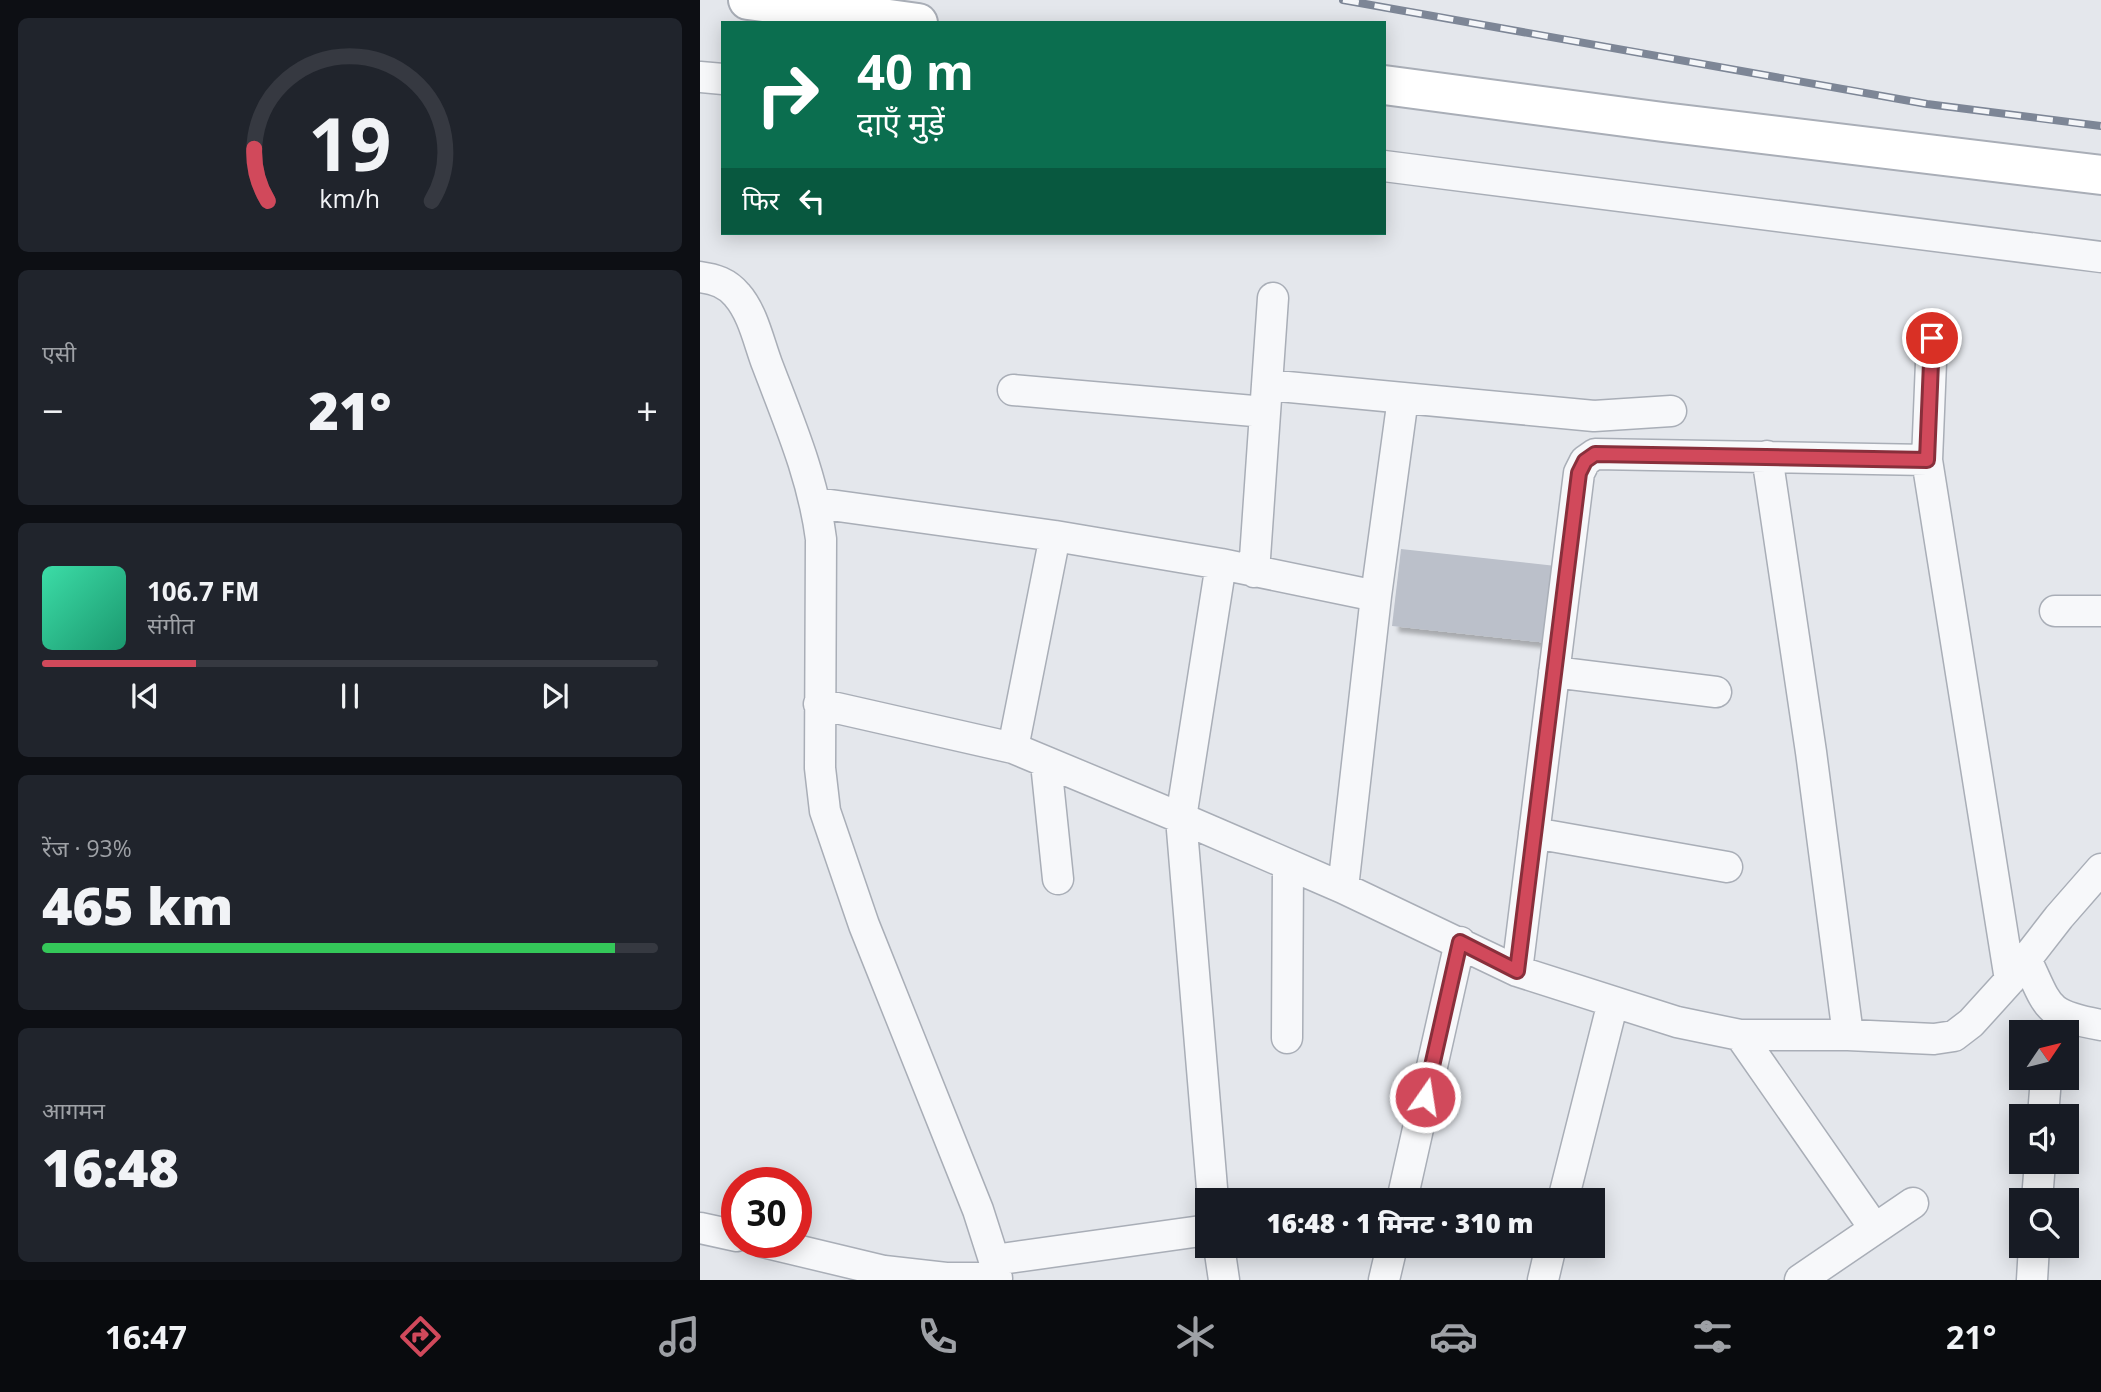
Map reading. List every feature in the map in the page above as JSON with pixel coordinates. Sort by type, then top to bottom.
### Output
[{"type":"street","points":[[747,0],[903,21]]},
{"type":"street","points":[[700,77],[721,79]]},
{"type":"street","points":[[1386,85],[1676,124],[2101,175]]},
{"type":"street","points":[[1386,166],[2101,257]]},
{"type":"street","points":[[700,277],[719,280],[738,296],[751,320],[805,465],[816,503],[821,539],[819,704],[820,768],[825,811],[864,925],[973,1197],[996,1273]]},
{"type":"street","points":[[1254,572],[1273,298]]},
{"type":"street","points":[[1932,338],[1927,460],[2018,969],[2050,1020],[2060,1015],[2071,1020]]},
{"type":"street","points":[[1013,390],[1266,398],[1403,398],[1594,416],[1671,411]]},
{"type":"street","points":[[1343,888],[1376,596],[1403,398]]},
{"type":"street","points":[[1517,971],[1579,473],[1585,461],[1595,454],[1927,460]]},
{"type":"street","points":[[1767,456],[1811,752],[1848,1035]]},
{"type":"street","points":[[816,503],[1055,536],[1221,564],[1376,596]]},
{"type":"street","points":[[1013,748],[1055,536]]},
{"type":"street","points":[[1212,1188],[1181,818],[1221,564]]},
{"type":"street","points":[[2054,611],[2101,611]]},
{"type":"street","points":[[1554,672],[1716,692]]},
{"type":"street","points":[[819,704],[1013,748],[1343,888],[1517,971],[1677,1022],[1740,1035],[1848,1035],[1934,1040],[1954,1036],[1971,1023],[2101,869]]},
{"type":"street","points":[[1046,763],[1058,879]]},
{"type":"street","points":[[1534,833],[1727,867]]},
{"type":"street","points":[[1287,865],[1287,1038]]},
{"type":"street","points":[[1405,1188],[1460,942]]},
{"type":"street","points":[[1566,1188],[1613,1002]]},
{"type":"street","points":[[2079,1021],[2101,1025]]},
{"type":"street","points":[[1740,1035],[1875,1229]]},
{"type":"street","points":[[1800,1280],[1913,1203]]},
{"type":"street","points":[[700,1228],[721,1233]]},
{"type":"street","points":[[812,1254],[884,1271],[946,1278],[996,1273],[1195,1233]]},
{"type":"street","points":[[1221,1258],[1224,1280]]},
{"type":"street","points":[[1384,1280],[1389,1258]]},
{"type":"street","points":[[1543,1280],[1548,1258]]},
{"type":"street","points":[[2032,1280],[2033,1258]]},
{"type":"building","points":[[1401,549],[1556,566],[1548,643],[1392,626]]},
{"type":"railway","points":[[1343,0],[1927,104],[2101,126]]},
{"type":"route","points":[[1425,1097],[1460,942],[1517,971],[1579,473],[1585,461],[1595,454],[1927,460],[1932,338]]}]
